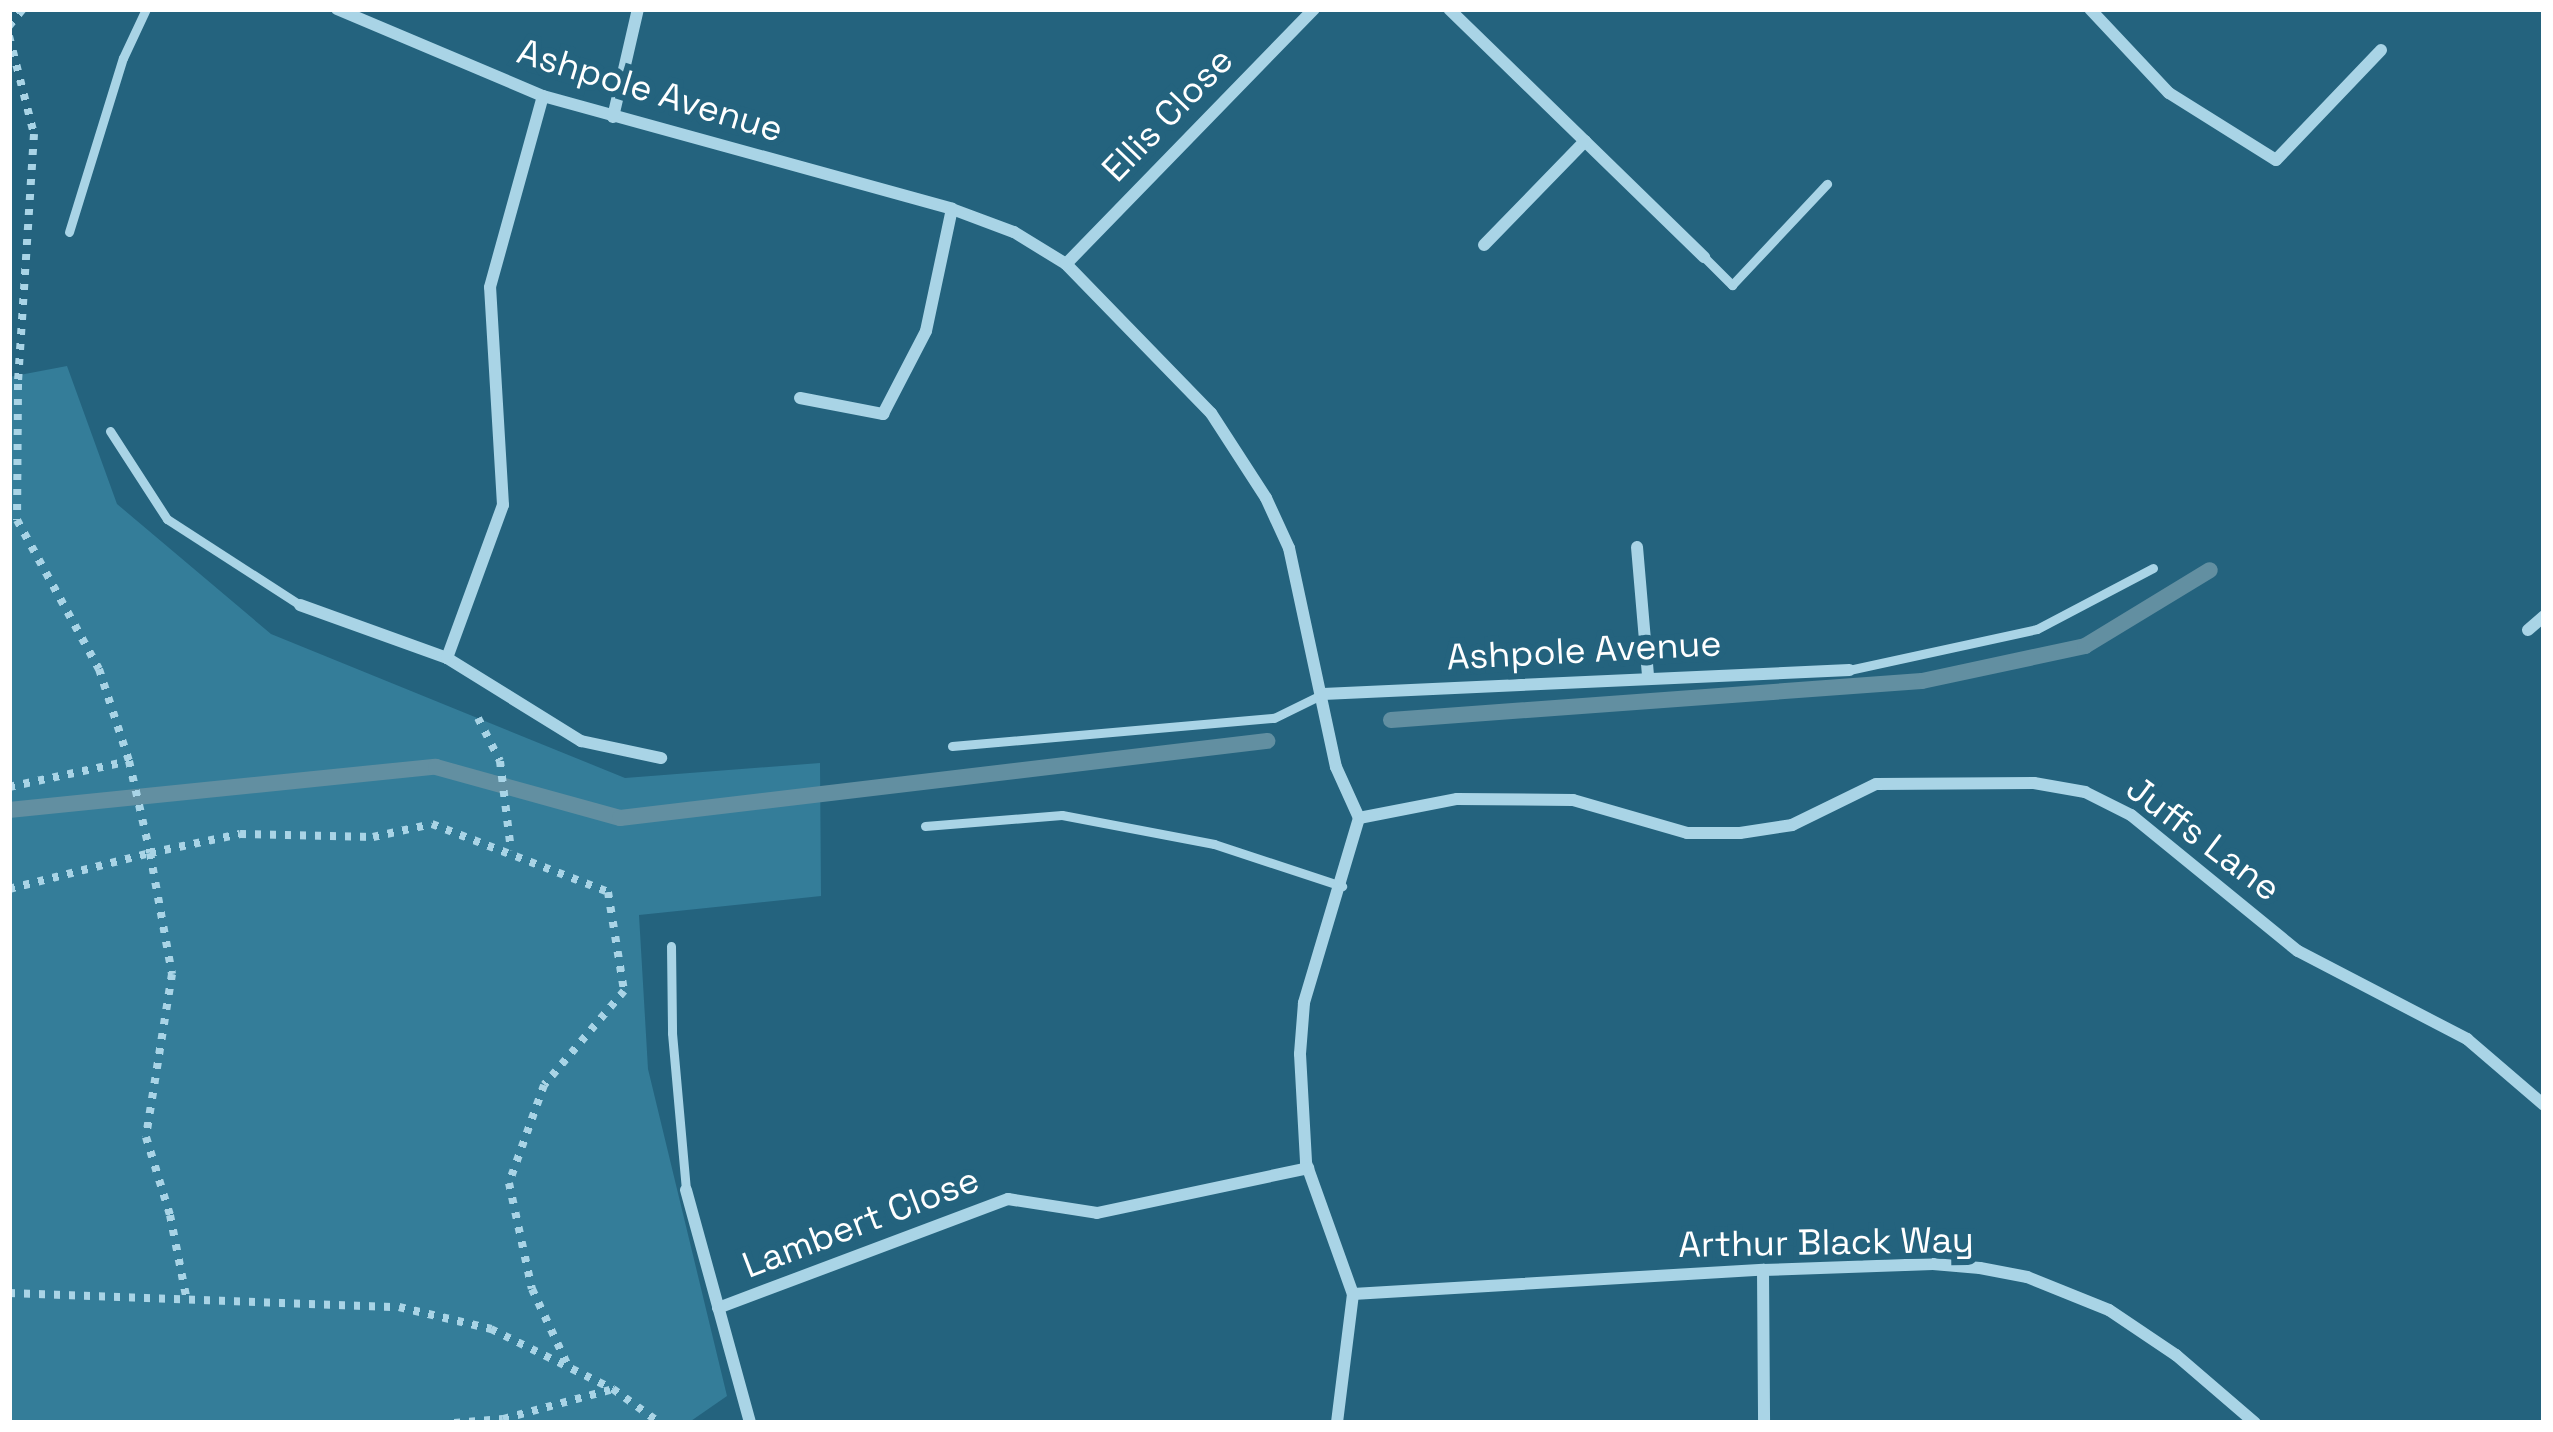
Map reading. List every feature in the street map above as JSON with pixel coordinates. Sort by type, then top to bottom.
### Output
[{"type":"street","name":"Ashpole Avenue","points":[[338,9],[543,96],[952,209],[1014,232],[1066,264],[1211,413],[1266,498],[1289,548],[1336,767],[1359,818]]},
{"type":"street","points":[[613,117],[638,9]]},
{"type":"street","name":"Ellis Close","points":[[1066,264],[1314,9]]},
{"type":"street","points":[[1449,9],[1704,257]]},
{"type":"street","points":[[2090,9],[2169,93],[2276,160],[2380,50]]},
{"type":"street","points":[[446,658],[502,505],[490,287],[543,96]]},
{"type":"street","points":[[1484,245],[1585,141]]},
{"type":"street","points":[[800,398],[883,414],[926,332],[952,209]]},
{"type":"street","points":[[1636,547],[1648,676]]},
{"type":"street","points":[[300,605],[446,658],[581,741],[661,758]]},
{"type":"street","points":[[2528,630],[2544,616]]},
{"type":"street","name":"Ashpole Avenue","points":[[1323,694],[1849,670]]},
{"type":"street","name":"Juffs Lane","points":[[1359,818],[1457,799],[1573,800],[1687,833],[1740,833],[1792,825],[1876,784],[2035,782],[2085,792],[2131,815],[2298,951],[2467,1039],[2544,1105]]},
{"type":"street","points":[[1337,1423],[1352,1294],[1308,1168],[1300,1054],[1304,1003],[1359,818]]},
{"type":"street","name":"Lambert Close","points":[[718,1309],[1009,1199],[1097,1213],[1308,1168]]},
{"type":"street","name":"Lambert Close","points":[[686,1190],[750,1423]]},
{"type":"street","name":"Arthur Black Way","points":[[1352,1294],[1934,1264],[2027,1277],[2072,1292],[2144,1330],[2255,1423]]},
{"type":"street","points":[[1762,1270],[1764,1423]]},
{"type":"lane","points":[[69,232],[123,58],[146,9]]},
{"type":"lane","points":[[1704,257],[1732,285],[1827,184]]},
{"type":"lane","points":[[110,431],[166,519],[300,605]]},
{"type":"lane","points":[[1849,670],[2037,629],[2153,568]]},
{"type":"lane","points":[[952,746],[1274,718],[1323,694]]},
{"type":"lane","points":[[925,826],[1062,815],[1214,844],[1342,886]]},
{"type":"lane","points":[[671,946],[672,1033],[686,1190]]},
{"type":"path","points":[[9,26],[22,9]]},
{"type":"path","points":[[9,36],[34,134],[19,384],[17,520],[99,669],[129,761],[150,853],[172,974],[146,1137],[170,1215],[186,1297]]},
{"type":"path","points":[[9,787],[129,761]]},
{"type":"path","points":[[500,761],[511,850]]},
{"type":"path","points":[[9,889],[240,834],[373,838],[432,824],[511,850],[608,892],[624,991],[544,1084],[509,1183],[532,1289],[569,1367]]},
{"type":"path","points":[[12,1291],[399,1307],[491,1329],[614,1389],[660,1423]]},
{"type":"path","points":[[454,1423],[503,1419],[614,1389]]},
{"type":"shaded area","points":[[67,366],[117,504],[271,634],[625,778],[820,763],[821,896],[639,915],[648,1069],[727,1396],[688,1423],[9,1423],[9,377]]},
{"type":"waterway","points":[[1391,720],[1922,681],[2085,646],[2210,570]]},
{"type":"waterway","points":[[9,810],[436,767],[620,818],[1267,741]]}]
